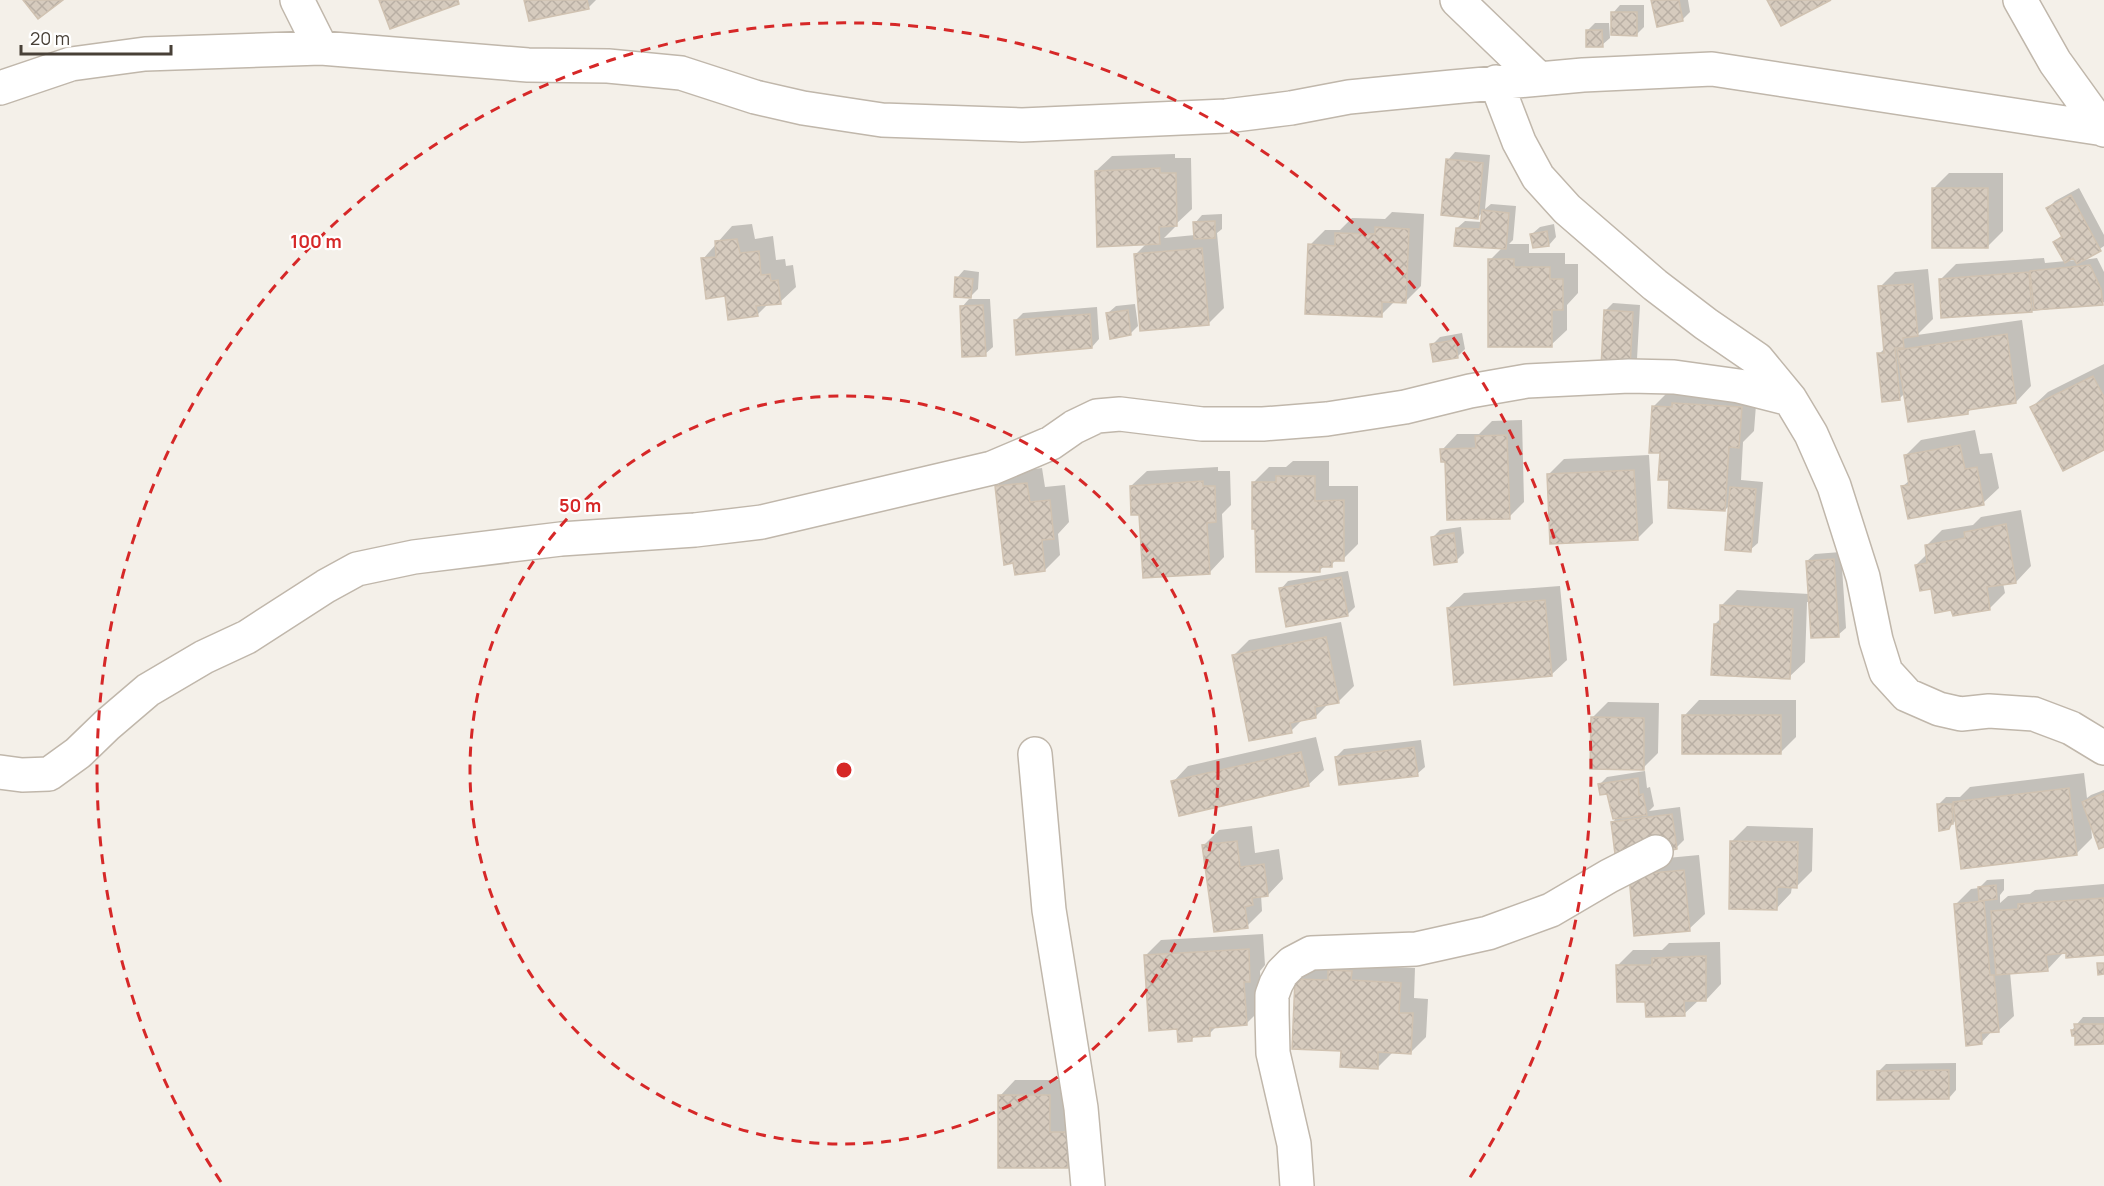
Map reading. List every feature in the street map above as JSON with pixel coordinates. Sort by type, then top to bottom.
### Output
[{"type":"street","points":[[297,0],[321,48]]},
{"type":"street","points":[[1457,0],[1539,79]]},
{"type":"street","points":[[2020,0],[2055,62],[2104,130]]},
{"type":"street","points":[[0,88],[71,64],[145,54],[321,48],[528,65],[608,66],[681,73],[755,97],[803,108],[882,120],[1022,125],[1226,116],[1291,108],[1349,97],[1497,82],[1712,69],[2104,130]]},
{"type":"street","points":[[1497,82],[1519,142],[1538,177],[1567,209],[1655,285],[1757,359],[1790,399],[1811,434],[1834,486],[1863,577],[1876,640],[1886,672],[1907,695],[1939,710],[1961,714],[1989,711],[2034,714],[2071,728],[2104,748]]},
{"type":"street","points":[[0,772],[22,775],[50,774],[78,753],[106,725],[148,690],[166,679],[204,657],[247,637],[326,585],[357,569],[414,557],[550,540],[695,530],[762,522],[992,468],[1051,443],[1074,427],[1096,416],[1120,414],[1202,424],[1263,424],[1327,419],[1405,407],[1470,391],[1527,381],[1629,376],[1674,376],[1717,382],[1790,399]]},
{"type":"street","points":[[1035,754],[1049,910],[1081,1108],[1088,1186]]},
{"type":"street","points":[[1297,1186],[1294,1144],[1273,1053],[1272,1014],[1272,995],[1276,984],[1292,963],[1311,953],[1416,949],[1488,933],[1551,910],[1656,852]]},
{"type":"building","points":[[23,0],[63,0],[38,19]]},
{"type":"building","points":[[379,0],[458,0],[459,4],[390,29]]},
{"type":"building","points":[[524,0],[587,0],[589,9],[529,21]]},
{"type":"building","points":[[1651,0],[1679,0],[1683,21],[1657,27]]},
{"type":"building","points":[[1767,0],[1831,0],[1781,26]]},
{"type":"building","points":[[1611,12],[1637,12],[1637,36],[1611,35]]},
{"type":"building","points":[[1586,30],[1602,30],[1603,47],[1586,47]]},
{"type":"building","points":[[1446,159],[1483,163],[1478,219],[1441,215]]},
{"type":"building","points":[[1160,168],[1160,173],[1176,173],[1177,226],[1159,227],[1160,244],[1097,247],[1095,171]]},
{"type":"building","points":[[1932,188],[1988,188],[1988,248],[1932,248]]},
{"type":"building","points":[[2071,195],[2101,251],[2077,264],[2073,258],[2065,263],[2053,242],[2062,237],[2046,208]]},
{"type":"building","points":[[1482,210],[1509,213],[1506,249],[1454,246],[1456,228],[1480,229]]},
{"type":"building","points":[[1215,221],[1215,238],[1194,239],[1193,222]]},
{"type":"building","points":[[1375,227],[1409,229],[1406,303],[1382,302],[1382,317],[1305,314],[1308,244],[1335,246],[1335,233],[1375,234]]},
{"type":"building","points":[[1547,231],[1549,246],[1533,248],[1530,234]]},
{"type":"building","points":[[737,239],[740,253],[759,251],[761,275],[770,274],[771,281],[778,280],[781,304],[756,306],[758,316],[728,320],[725,296],[706,299],[701,258],[716,257],[715,241]]},
{"type":"building","points":[[1202,248],[1209,325],[1140,331],[1134,254]]},
{"type":"building","points":[[1488,259],[1514,259],[1514,267],[1550,267],[1550,279],[1563,279],[1563,310],[1552,310],[1552,347],[1488,347]]},
{"type":"building","points":[[2090,265],[2101,289],[2103,305],[2034,310],[2030,271]]},
{"type":"building","points":[[2029,272],[2032,312],[1941,318],[1939,279]]},
{"type":"building","points":[[955,277],[973,279],[971,298],[954,297]]},
{"type":"building","points":[[1913,284],[1918,336],[1903,338],[1904,348],[1895,348],[1900,400],[1882,402],[1877,353],[1884,353],[1878,286]]},
{"type":"building","points":[[983,305],[986,356],[962,357],[960,306]]},
{"type":"building","points":[[1128,310],[1131,335],[1110,339],[1106,313]]},
{"type":"building","points":[[1604,310],[1633,312],[1630,368],[1601,367]]},
{"type":"building","points":[[1090,314],[1092,348],[1016,355],[1014,320]]},
{"type":"building","points":[[2007,334],[2016,403],[1968,410],[1968,414],[1908,422],[1897,350]]},
{"type":"building","points":[[1455,340],[1458,358],[1433,362],[1430,344]]},
{"type":"building","points":[[2093,376],[2104,397],[2104,450],[2063,471],[2030,407]]},
{"type":"building","points":[[1672,403],[1742,407],[1739,448],[1729,447],[1725,511],[1668,508],[1669,480],[1658,480],[1660,453],[1649,453],[1652,406],[1672,407]]},
{"type":"building","points":[[1507,435],[1510,519],[1447,520],[1445,462],[1441,462],[1440,449],[1476,448],[1475,436]]},
{"type":"building","points":[[1960,445],[1965,469],[1977,467],[1984,505],[1908,519],[1901,486],[1909,485],[1904,455]]},
{"type":"building","points":[[1634,470],[1638,540],[1550,544],[1547,474]]},
{"type":"building","points":[[1276,476],[1315,476],[1315,501],[1344,500],[1344,561],[1332,561],[1332,567],[1320,567],[1320,572],[1256,572],[1255,529],[1252,529],[1252,482],[1276,482]]},
{"type":"building","points":[[1203,481],[1203,486],[1215,486],[1216,522],[1207,523],[1210,574],[1143,578],[1139,515],[1131,515],[1130,486]]},
{"type":"building","points":[[1027,483],[1030,502],[1050,500],[1054,539],[1042,540],[1045,571],[1015,575],[1013,563],[1004,565],[995,486]]},
{"type":"building","points":[[1730,487],[1756,489],[1751,552],[1725,550]]},
{"type":"building","points":[[2006,524],[2016,583],[1987,587],[1990,610],[1953,616],[1951,610],[1935,613],[1931,589],[1920,591],[1915,565],[1927,563],[1925,545],[1965,538],[1964,532]]},
{"type":"building","points":[[1454,533],[1457,562],[1434,565],[1431,537]]},
{"type":"building","points":[[1834,559],[1839,637],[1811,638],[1806,561]]},
{"type":"building","points":[[1341,577],[1348,616],[1286,627],[1279,588]]},
{"type":"building","points":[[1545,600],[1552,676],[1454,685],[1447,608]]},
{"type":"building","points":[[1720,605],[1793,609],[1790,679],[1711,675],[1714,624],[1720,624]]},
{"type":"building","points":[[1326,637],[1339,703],[1315,707],[1316,718],[1290,723],[1292,733],[1249,741],[1232,655]]},
{"type":"building","points":[[1682,715],[1781,715],[1781,754],[1682,754]]},
{"type":"building","points":[[1591,717],[1644,718],[1644,770],[1590,769]]},
{"type":"building","points":[[1414,747],[1418,776],[1339,785],[1335,757]]},
{"type":"building","points":[[1301,752],[1309,786],[1179,816],[1171,781]]},
{"type":"building","points":[[1638,778],[1639,795],[1643,794],[1647,815],[1613,819],[1607,794],[1600,795],[1598,784]]},
{"type":"building","points":[[2069,788],[2077,855],[1961,869],[1953,802]]},
{"type":"building","points":[[2104,793],[2104,847],[2099,849],[2082,802]]},
{"type":"building","points":[[1937,804],[1952,804],[1953,824],[1949,829],[1939,831]]},
{"type":"building","points":[[1672,814],[1677,849],[1668,851],[1667,847],[1615,854],[1611,822]]},
{"type":"building","points":[[1237,841],[1240,867],[1264,864],[1268,896],[1252,898],[1253,905],[1245,907],[1248,928],[1214,932],[1202,845]]},
{"type":"building","points":[[1730,841],[1798,842],[1797,888],[1777,887],[1777,910],[1729,909]]},
{"type":"building","points":[[1684,870],[1690,931],[1634,936],[1629,875]]},
{"type":"building","points":[[1996,885],[1997,899],[1979,901],[1978,887]]},
{"type":"building","points":[[2104,898],[2104,955],[2066,958],[2066,953],[2046,955],[2048,971],[1996,975],[1991,911],[2018,909],[2018,904]]},
{"type":"building","points":[[1984,901],[1990,975],[1994,975],[1999,1032],[1981,1033],[1982,1044],[1966,1046],[1954,904]]},
{"type":"building","points":[[1249,949],[1250,982],[1244,982],[1247,1025],[1210,1028],[1210,1036],[1192,1037],[1192,1041],[1178,1042],[1177,1029],[1149,1031],[1144,955]]},
{"type":"building","points":[[1706,956],[1706,1001],[1684,1001],[1685,1016],[1646,1017],[1645,1002],[1617,1002],[1616,965],[1652,965],[1652,958]]},
{"type":"building","points":[[2097,963],[2104,963],[2104,974],[2098,975]]},
{"type":"building","points":[[1328,970],[1352,971],[1351,980],[1401,983],[1399,1013],[1413,1013],[1411,1054],[1378,1052],[1378,1069],[1340,1067],[1341,1051],[1292,1049],[1295,979],[1328,980]]},
{"type":"building","points":[[2074,1024],[2104,1024],[2104,1044],[2075,1045],[2075,1036],[2072,1036],[2071,1030],[2075,1030]]},
{"type":"building","points":[[1949,1070],[1949,1099],[1877,1100],[1877,1071]]},
{"type":"building","points":[[998,1095],[1050,1095],[1050,1132],[1068,1132],[1068,1168],[998,1168]]}]
